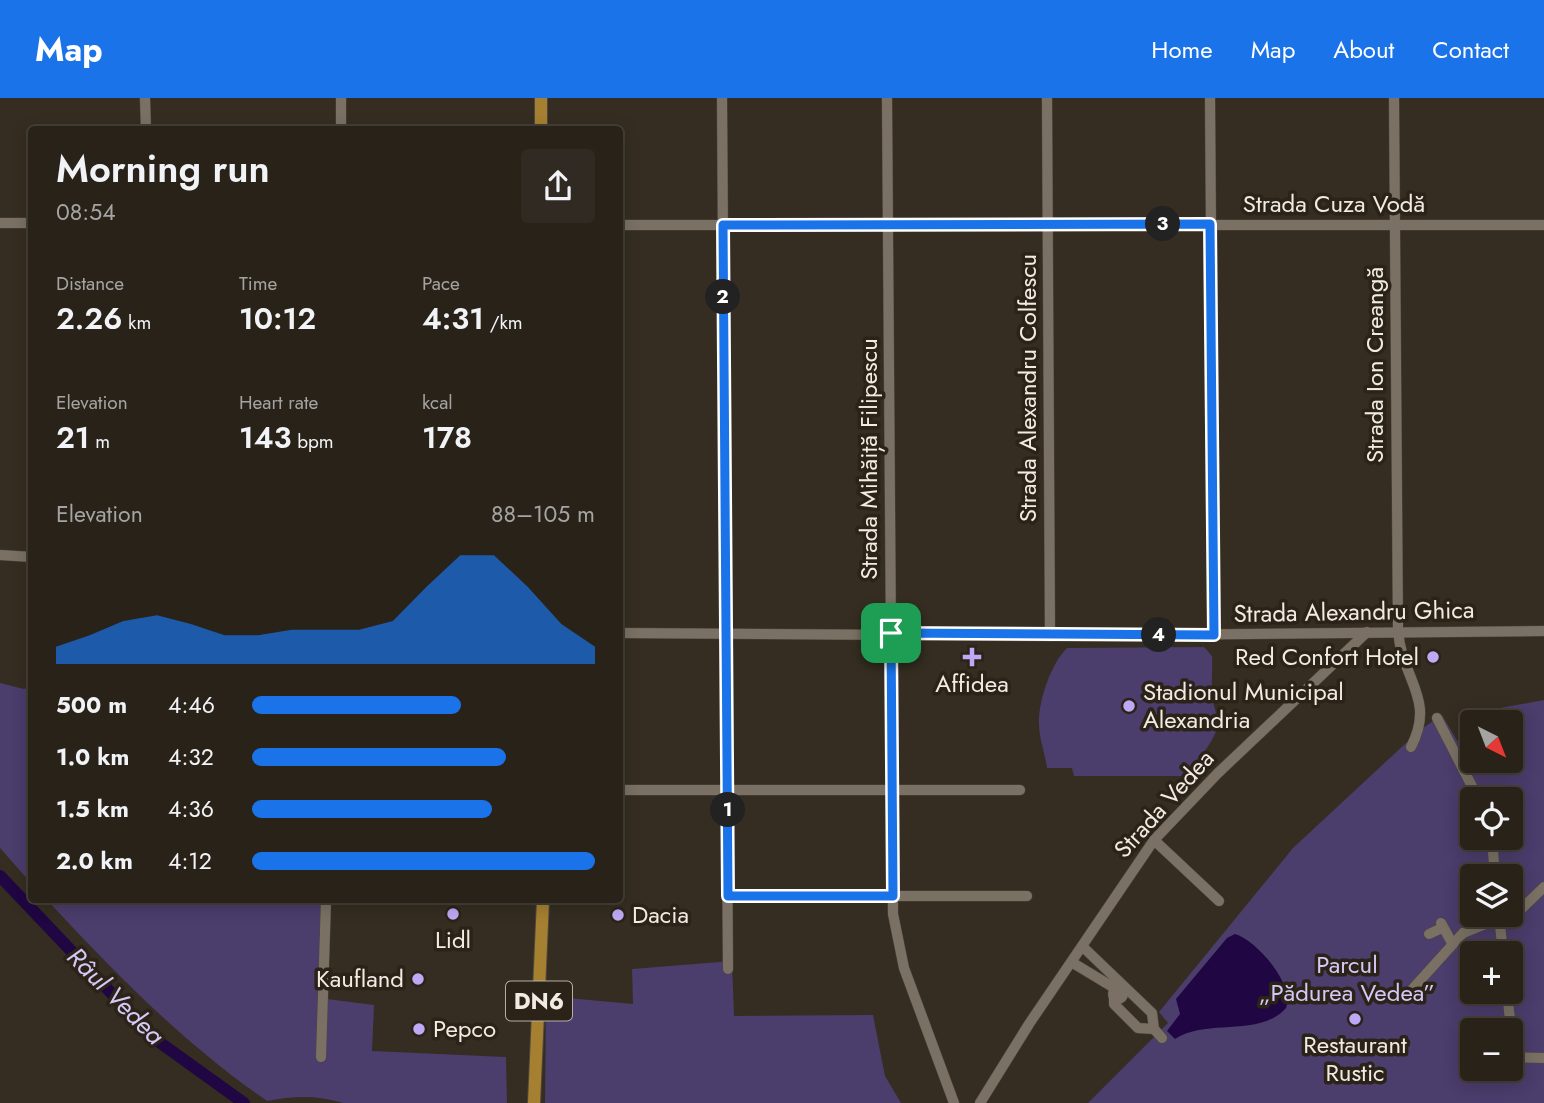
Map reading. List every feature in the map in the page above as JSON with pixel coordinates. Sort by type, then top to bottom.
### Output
[{"type":"main road","points":[[541,98],[541,126]]},
{"type":"main road","name":"DN6","points":[[534,1102],[543,903]]},
{"type":"street","points":[[145,98],[146,126]]},
{"type":"street","points":[[341,98],[341,126]]},
{"type":"street","points":[[722,98],[728,632],[728,969]]},
{"type":"street","name":"Strada Mihăiță Filipescu","points":[[887,98],[895,929],[904,968],[954,1103]]},
{"type":"street","name":"Strada Alexandru Colfescu","points":[[1047,98],[1050,636]]},
{"type":"street","points":[[1210,98],[1214,635]]},
{"type":"street","name":"Strada Ion Creangă","points":[[1394,98],[1398,631],[1403,659],[1422,711],[1420,730],[1411,747]]},
{"type":"street","points":[[0,223],[28,223]]},
{"type":"street","name":"Strada Cuza Vodă","points":[[623,225],[1544,225]]},
{"type":"street","points":[[0,555],[28,557]]},
{"type":"street","name":"Strada Alexandru Ghica","points":[[623,633],[1050,636],[1544,631]]},
{"type":"street","points":[[1344,632],[1350,643],[1350,650]]},
{"type":"street","name":"Strada Vedea","points":[[980,1103],[1024,1031],[1083,947],[1135,864],[1154,840],[1219,773],[1367,632]]},
{"type":"street","points":[[1437,718],[1472,787]]},
{"type":"street","points":[[623,790],[1020,790]]},
{"type":"street","points":[[1154,840],[1219,901]]},
{"type":"street","points":[[1523,908],[1544,887]]},
{"type":"street","points":[[728,896],[1027,896]]},
{"type":"street","points":[[321,1056],[320,1000],[326,903]]},
{"type":"street","points":[[1429,934],[1442,926],[1452,943]]},
{"type":"street","points":[[1407,995],[1452,943],[1475,927]]},
{"type":"street","points":[[1083,947],[1119,991]]},
{"type":"street","points":[[1073,962],[1155,1017],[1154,1029]]},
{"type":"street","points":[[1119,991],[1114,1004],[1138,1028],[1154,1029],[1162,1038]]},
{"type":"street","points":[[1523,1057],[1544,1058]]},
{"type":"green space","name":"Stadionul Municipal Alexandria","points":[[1204,647],[1212,656],[1212,695],[1217,728],[1192,776],[1074,776],[1072,768],[1047,768],[1039,715],[1051,673],[1067,648]]},
{"type":"green space","points":[[0,683],[24,689],[28,687],[28,880],[0,848]]},
{"type":"green space","name":"Parcul „Pădurea Vedea”","points":[[1544,700],[1544,1103],[1088,1103],[1168,1023],[1159,1012],[1293,848],[1420,730],[1442,715],[1460,742],[1460,774],[1522,774],[1523,710],[1500,710]]},
{"type":"green space","points":[[50,903],[321,903],[316,1055],[326,1059],[327,999],[374,1005],[372,1051],[506,1057],[507,1103],[343,1103],[305,1097],[267,1101],[178,1031]]},
{"type":"green space","points":[[732,961],[734,1016],[873,1015],[885,1076],[901,1103],[545,1103],[546,996],[633,1004],[632,969]]},
{"type":"shaded area","points":[[1235,934],[1253,945],[1272,964],[1285,987],[1286,1008],[1262,1023],[1202,1030],[1175,1039],[1167,1031],[1180,1014],[1176,999],[1227,938]]},
{"type":"waterway","name":"Râul Vedea","points":[[0,876],[155,1039],[244,1103]]},
{"type":"place","name":"Affidea","points":[[972,657]]},
{"type":"place","name":"Red Confort Hotel","points":[[1433,657]]},
{"type":"place","name":"Stadionul Municipal Alexandria","points":[[1129,706]]},
{"type":"place","name":"Lidl","points":[[453,914]]},
{"type":"place","name":"Dacia","points":[[618,915]]},
{"type":"place","name":"Kaufland","points":[[418,979]]},
{"type":"place","name":"Restaurant Rustic","points":[[1355,1019]]},
{"type":"place","name":"Pepco","points":[[419,1029]]},
{"type":"route","points":[[1210,224],[1214,635],[891,633],[893,896],[728,896],[723,225],[1210,224]]}]
